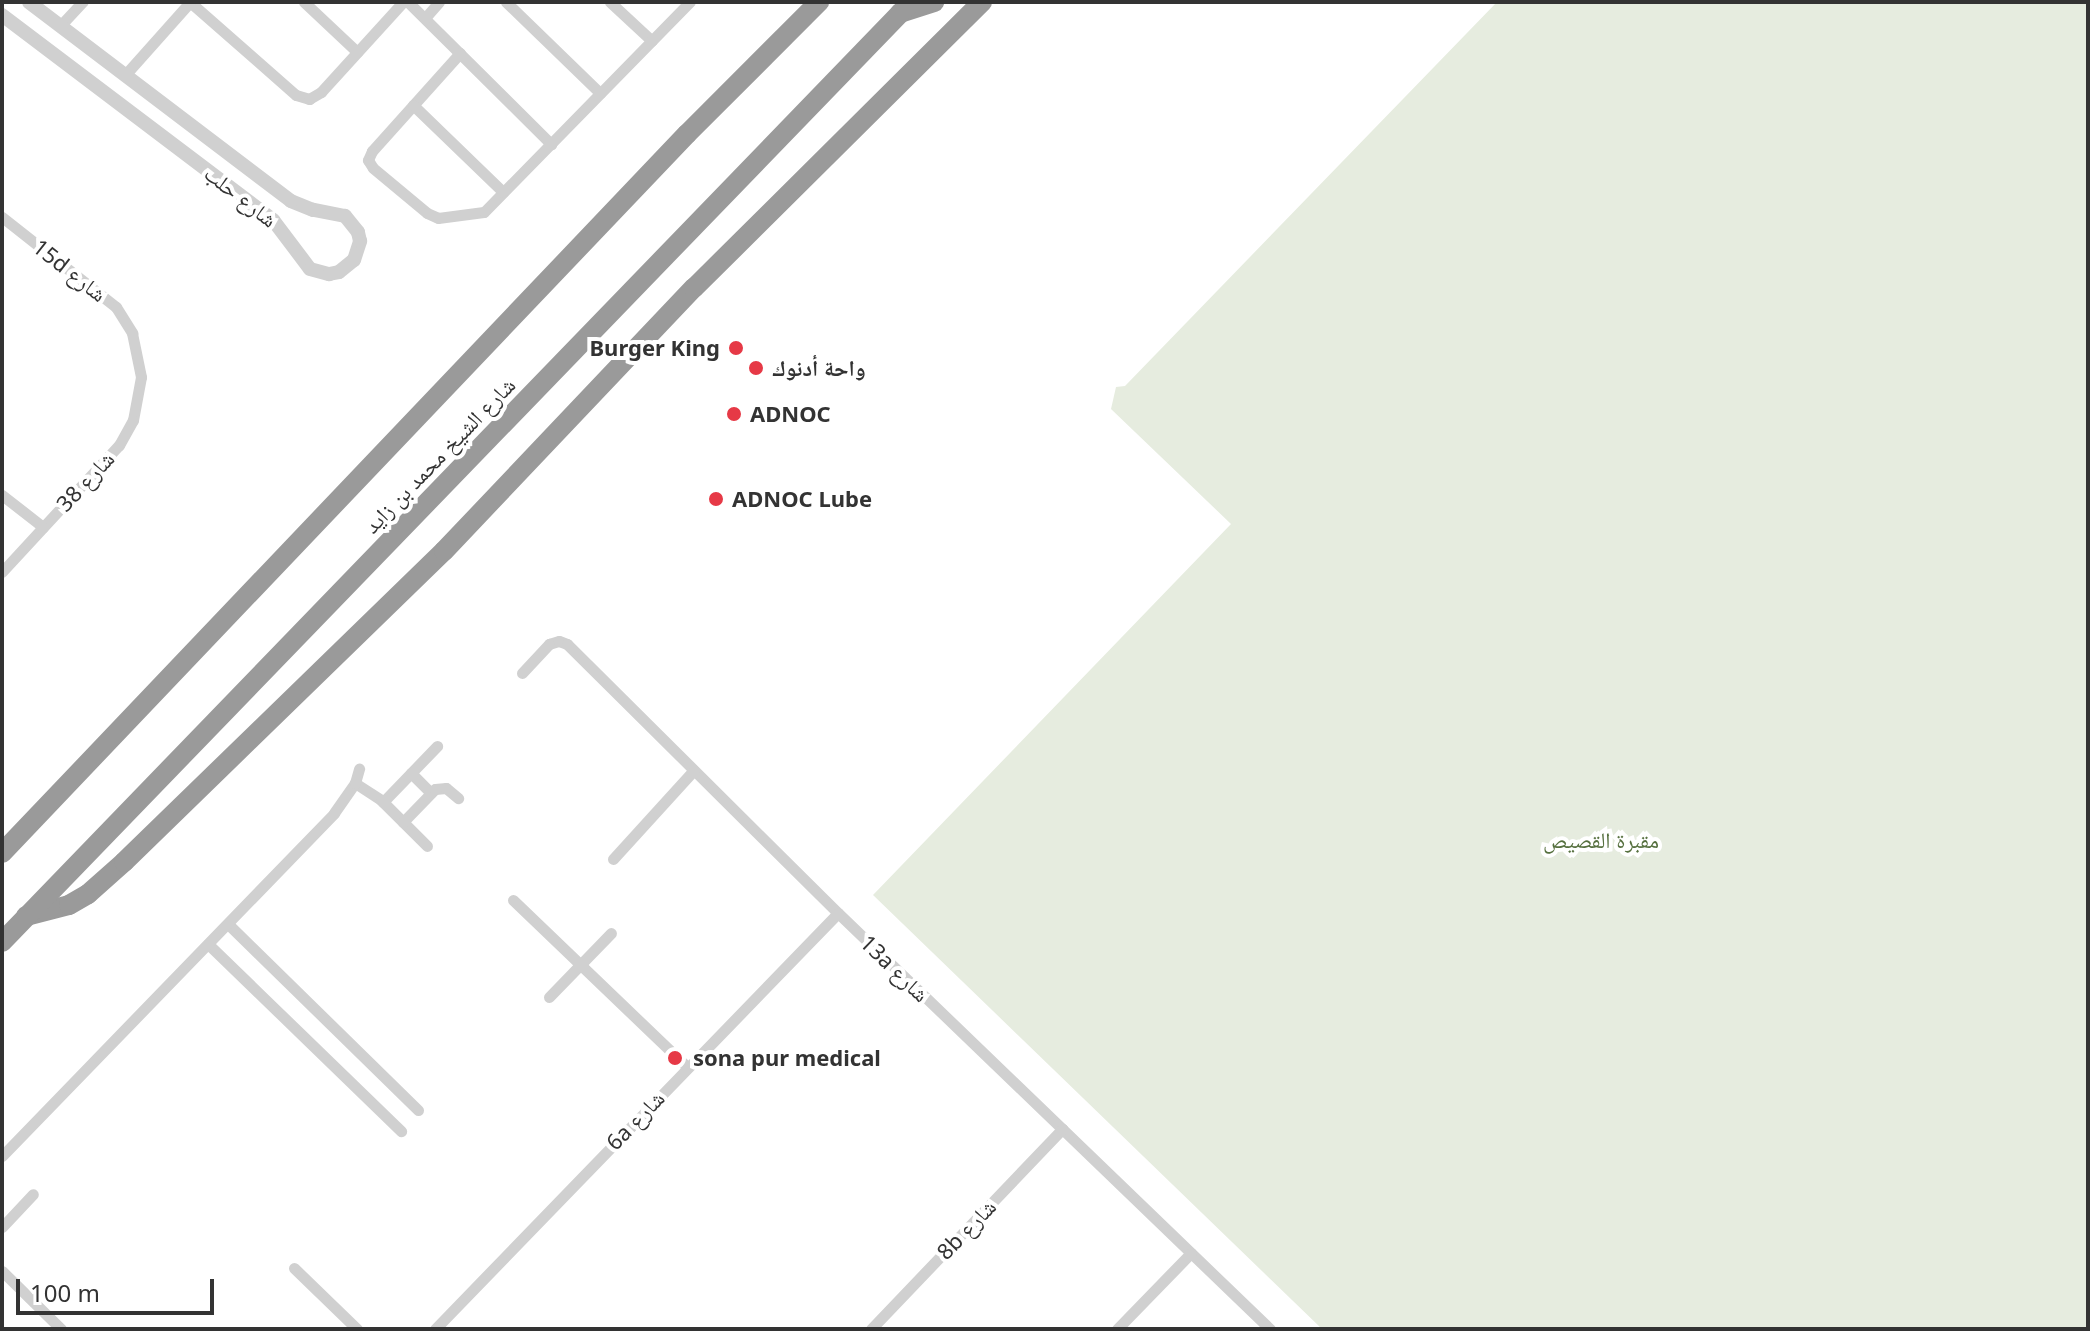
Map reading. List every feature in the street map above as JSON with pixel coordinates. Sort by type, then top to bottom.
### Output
[{"type":"highway","name":"شارع الشيخ محمد بن زايد","points":[[2,853],[687,134],[819,2]]},
{"type":"highway","points":[[906,8],[934,2]]},
{"type":"highway","points":[[26,916],[69,905],[115,871],[444,551],[694,288],[982,2]]},
{"type":"highway","name":"شارع الشيخ محمد بن زايد","points":[[2,942],[906,8]]},
{"type":"street","name":"شارع حلب","points":[[2,15],[273,220],[310,269],[329,274],[339,272],[354,260],[359,251],[358,232],[345,216],[313,210],[291,201],[29,2]]},
{"type":"street","points":[[60,26],[82,2]]},
{"type":"street","points":[[125,75],[190,2],[302,99],[316,97],[405,2],[425,18],[551,144]]},
{"type":"street","points":[[304,2],[357,52]]},
{"type":"street","points":[[425,18],[439,2]]},
{"type":"street","points":[[506,2],[600,93]]},
{"type":"street","points":[[610,2],[652,41]]},
{"type":"street","points":[[460,53],[369,155],[373,168],[427,213],[438,218],[480,214],[690,2]]},
{"type":"street","points":[[413,105],[503,192]]},
{"type":"street","name":"15d شارع","points":[[2,217],[116,307],[132,333],[141,377]]},
{"type":"street","name":"شارع 38","points":[[2,572],[119,445],[133,420],[141,377]]},
{"type":"street","points":[[2,495],[43,527]]},
{"type":"street","name":"13a شارع","points":[[522,673],[549,644],[563,642],[838,913],[1270,1329]]},
{"type":"street","points":[[383,802],[437,746]]},
{"type":"street","points":[[2,1156],[334,813],[355,783],[359,769]]},
{"type":"street","points":[[613,859],[694,770]]},
{"type":"street","points":[[411,773],[431,793]]},
{"type":"street","points":[[355,783],[383,802],[427,846]]},
{"type":"street","points":[[403,822],[431,793],[446,788],[458,798]]},
{"type":"street","points":[[513,900],[687,1067]]},
{"type":"street","name":"6a شارع","points":[[435,1329],[838,913]]},
{"type":"street","points":[[228,924],[418,1110]]},
{"type":"street","points":[[549,997],[611,933]]},
{"type":"street","points":[[208,944],[401,1131]]},
{"type":"street","name":"8b شارع","points":[[871,1329],[1062,1129]]},
{"type":"street","points":[[2,1227],[33,1194]]},
{"type":"street","points":[[1117,1329],[1191,1253]]},
{"type":"street","points":[[294,1268],[357,1329]]},
{"type":"street","points":[[2,1271],[61,1329]]},
{"type":"green space","name":"مقبرة القصيص","points":[[1497,2],[2088,2],[2088,1329],[1322,1329],[873,895],[1231,524],[1111,409],[1116,387],[1125,386]]},
{"type":"place","name":"Burger King","points":[[736,348]]},
{"type":"place","name":"واحة أدنوك","points":[[756,368]]},
{"type":"place","name":"ADNOC","points":[[734,414]]},
{"type":"place","name":"ADNOC Lube","points":[[716,499]]},
{"type":"place","name":"sona pur medical","points":[[675,1058]]}]
